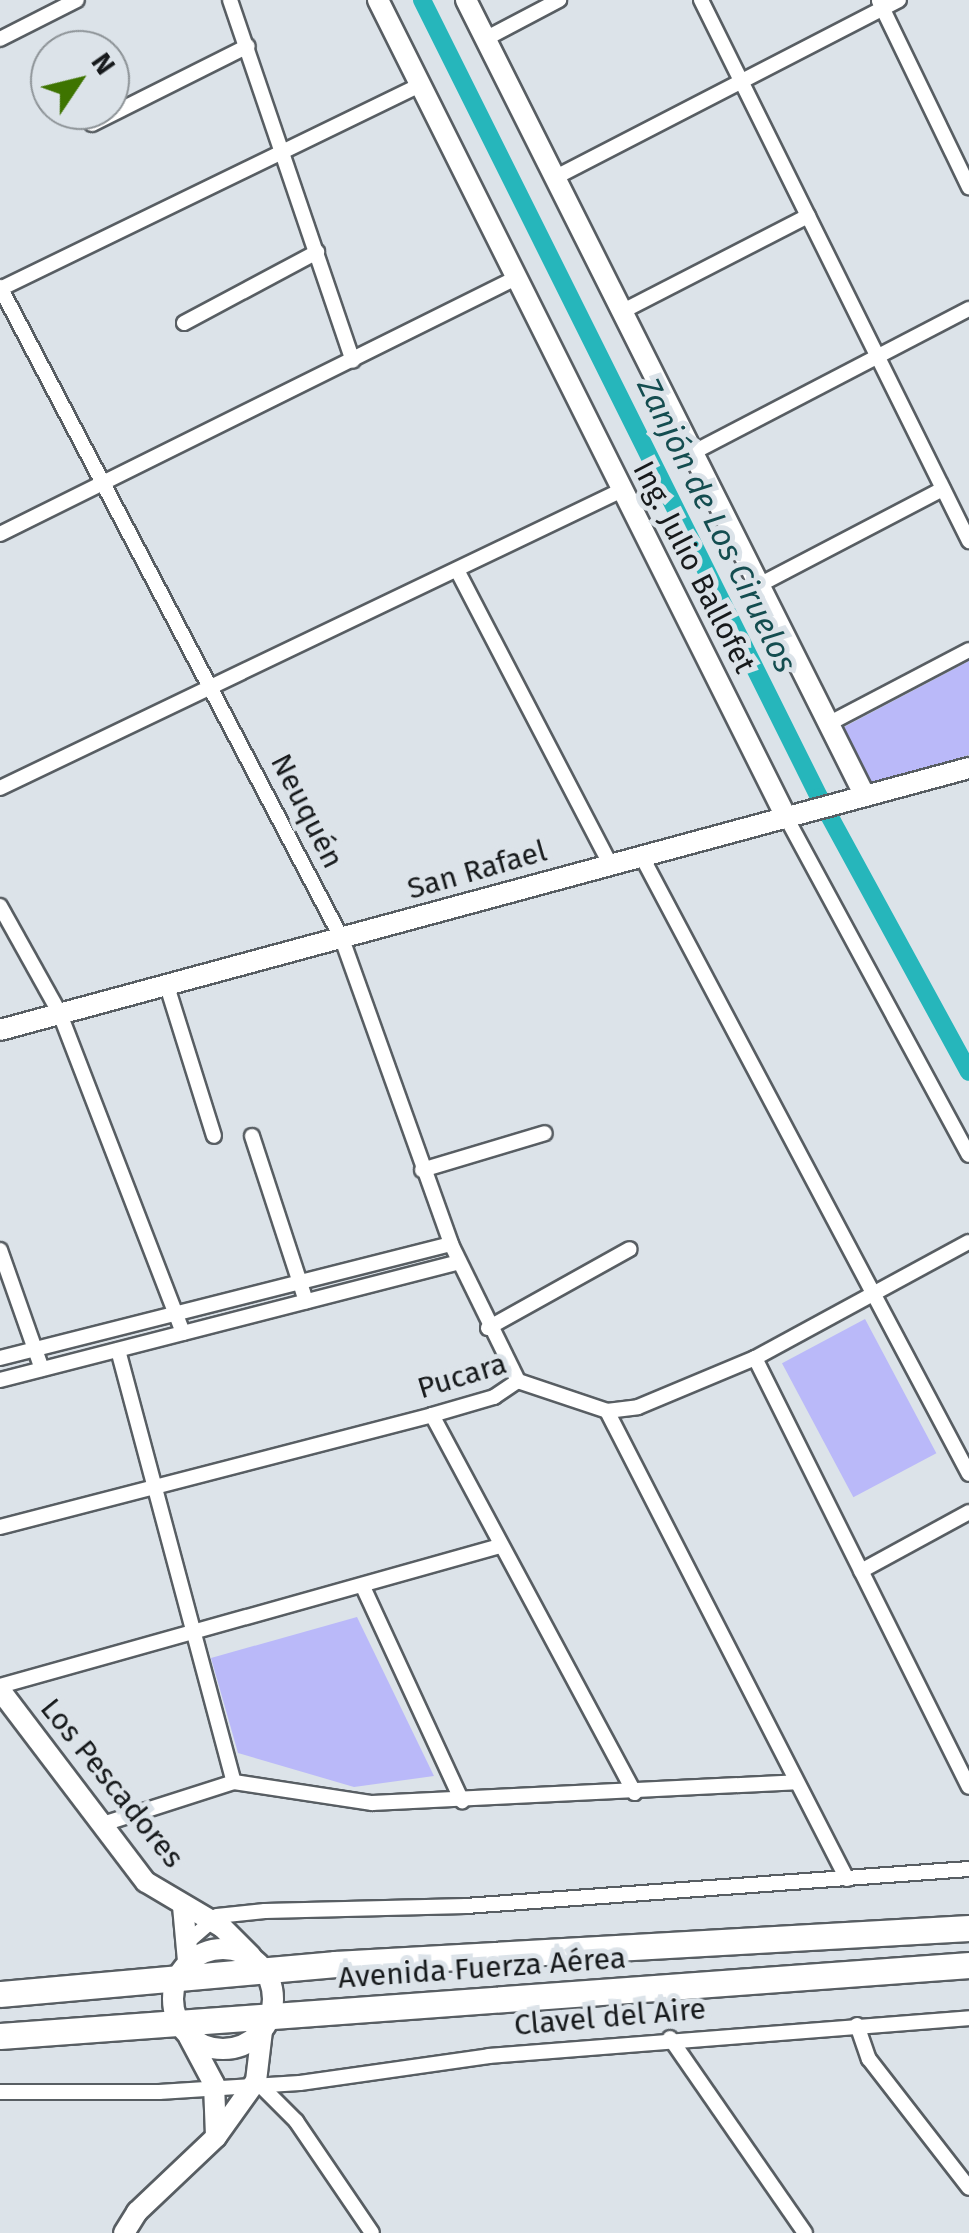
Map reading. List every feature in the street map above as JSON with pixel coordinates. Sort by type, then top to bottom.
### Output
[{"type":"highway","name":"Avenida Fuerza Aérea","points":[[0,1994],[182,1969],[251,1955],[969,1928]]},
{"type":"highway","name":"Avenida Fuerza Aérea","points":[[0,2036],[266,2024],[969,1965]]},
{"type":"street","points":[[0,38],[77,0]]},
{"type":"street","points":[[230,0],[285,150],[353,361]]},
{"type":"street","name":"Ing. Julio Ballofet","points":[[378,0],[622,490],[969,1155]]},
{"type":"street","name":"Ing. Julio Ballofet","points":[[466,0],[761,584],[828,724],[857,798]]},
{"type":"street","points":[[485,39],[559,0]]},
{"type":"street","points":[[701,0],[969,542]]},
{"type":"street","points":[[556,177],[881,4],[899,0]]},
{"type":"street","points":[[881,4],[969,188]]},
{"type":"street","points":[[130,105],[248,46]]},
{"type":"street","points":[[0,288],[421,85]]},
{"type":"street","points":[[622,311],[808,216]]},
{"type":"street","points":[[184,323],[317,252]]},
{"type":"street","points":[[0,534],[518,277]]},
{"type":"street","name":"Neuquén","points":[[0,288],[342,939],[450,1244],[488,1328],[518,1381]]},
{"type":"street","points":[[694,452],[969,309]]},
{"type":"street","points":[[761,584],[943,489]]},
{"type":"street","points":[[0,788],[622,490]]},
{"type":"street","points":[[457,570],[610,864]]},
{"type":"street","points":[[828,724],[969,650]]},
{"type":"street","name":"San Rafael","points":[[0,1030],[969,768]]},
{"type":"street","points":[[642,857],[969,1474]]},
{"type":"street","points":[[0,906],[60,1014],[183,1333]]},
{"type":"street","points":[[167,986],[214,1136]]},
{"type":"street","points":[[422,1170],[546,1133]]},
{"type":"street","points":[[252,1136],[306,1301]]},
{"type":"street","points":[[847,1879],[606,1411],[665,1398],[755,1358],[969,1242]]},
{"type":"street","points":[[0,1358],[450,1244]]},
{"type":"street","points":[[0,1250],[42,1370]]},
{"type":"street","points":[[488,1328],[630,1250]]},
{"type":"street","points":[[0,1380],[458,1262]]},
{"type":"street","points":[[118,1350],[234,1782]]},
{"type":"street","points":[[755,1358],[969,1788]]},
{"type":"street","name":"Pucara","points":[[0,1527],[494,1397],[518,1381],[606,1411]]},
{"type":"street","points":[[432,1414],[635,1792]]},
{"type":"street","points":[[862,1571],[969,1512]]},
{"type":"street","points":[[0,1688],[364,1589],[500,1546]]},
{"type":"street","points":[[364,1589],[462,1801]]},
{"type":"street","name":"Los Pescadores","points":[[0,1688],[146,1882],[209,1920],[251,1955]]},
{"type":"street","points":[[103,1824],[234,1782],[339,1802],[462,1801],[796,1782]]},
{"type":"street","points":[[191,1939],[209,1920],[265,1911],[466,1906],[969,1870]]},
{"type":"street","name":"Los Pescadores","points":[[183,1906],[191,1939],[182,1969],[183,2029]]},
{"type":"street","points":[[124,2233],[137,2212],[216,2137],[256,2081],[274,2000],[251,1955],[248,1921],[265,1911]]},
{"type":"street","name":"Clavel del Aire","points":[[0,2092],[160,2092],[256,2081],[300,2083],[670,2038],[969,2018]]},
{"type":"street","points":[[857,2026],[869,2059],[969,2188]]},
{"type":"street","points":[[183,2029],[214,2084],[216,2137]]},
{"type":"street","points":[[670,2038],[805,2233]]},
{"type":"street","points":[[256,2081],[296,2121],[372,2233]]},
{"type":"shaded area","points":[[969,661],[969,755],[872,784],[844,727]]},
{"type":"shaded area","points":[[865,1319],[936,1453],[853,1497],[782,1363]]},
{"type":"shaded area","points":[[357,1617],[434,1776],[354,1787],[238,1753],[211,1658]]},
{"type":"waterway","name":"Zanjón de Los Ciruelos","points":[[422,0],[819,797],[969,1072]]}]
